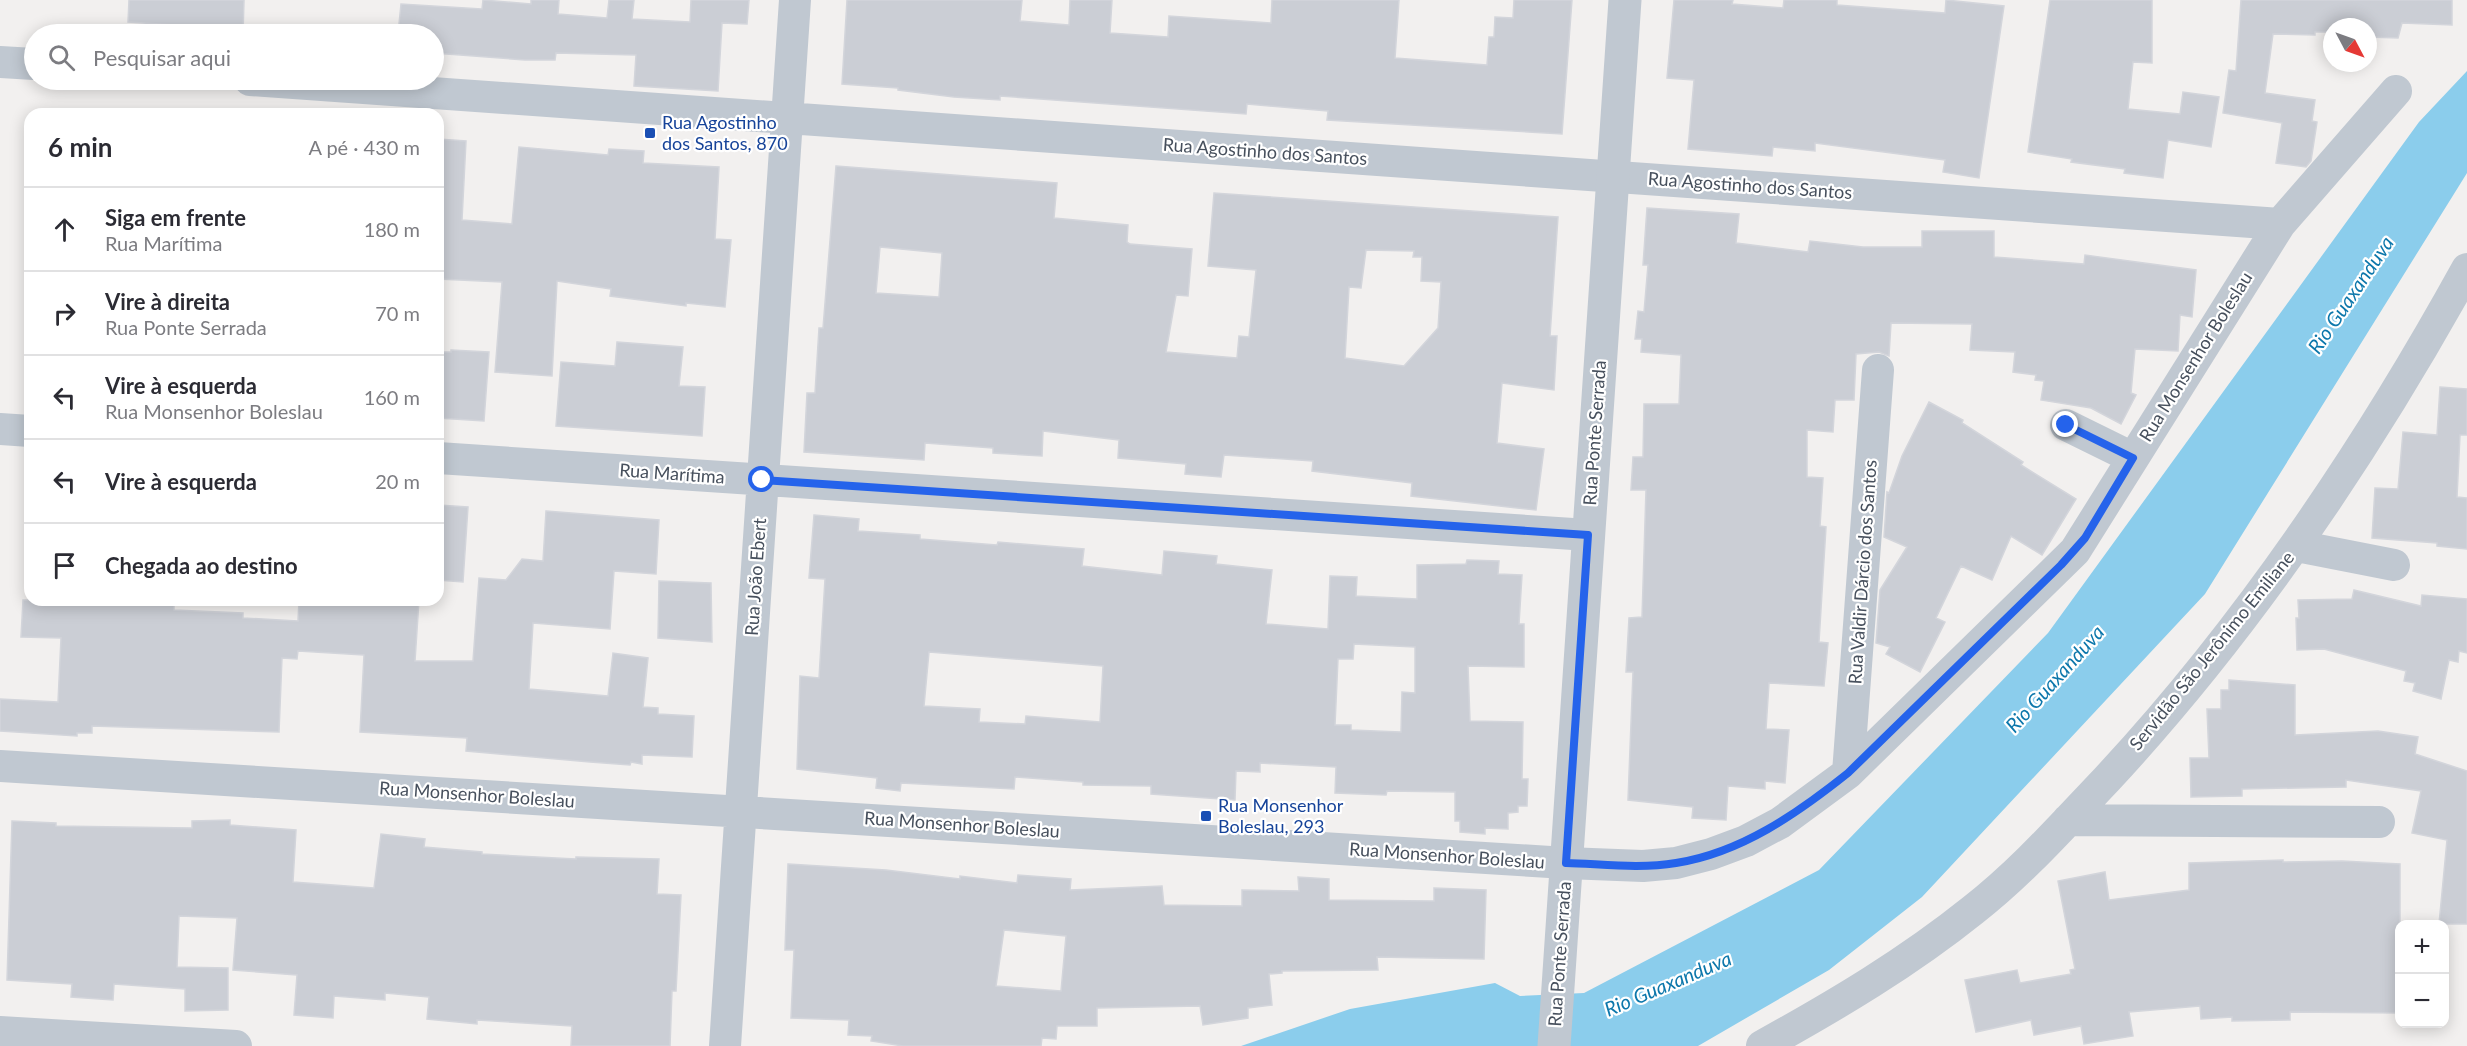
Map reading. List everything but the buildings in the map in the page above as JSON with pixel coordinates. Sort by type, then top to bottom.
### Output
[{"type":"street","name":"Rua João Ebert","points":[[725,1046],[795,0]]},
{"type":"street","name":"Rua Ponte Serrada","points":[[1554,1046],[1625,0]]},
{"type":"street","points":[[0,62],[24,63]]},
{"type":"street","name":"Rua Agostinho dos Santos","points":[[391,90],[2280,224]]},
{"type":"street","name":"Rua Monsenhor Boleslau","points":[[0,765],[1566,863],[1643,866],[1676,863],[1712,854],[1746,841],[1780,823],[1848,773],[2075,551],[2280,224],[2396,92]]},
{"type":"street","name":"Servidão São Jerônimo Emiliane","points":[[1762,1046],[1848,998],[1919,951],[1975,908],[2068,820],[2159,722],[2296,546],[2380,415],[2467,269]]},
{"type":"street","name":"Rua Valdir Dárcio dos Santos","points":[[1848,773],[1878,370]]},
{"type":"street","points":[[2066,425],[2133,458]]},
{"type":"street","points":[[0,429],[24,431]]},
{"type":"street","name":"Rua Marítima","points":[[444,458],[1588,535]]},
{"type":"street","points":[[2296,546],[2394,565]]},
{"type":"street","points":[[2068,820],[2379,822]]},
{"type":"street","points":[[0,1032],[236,1046]]},
{"type":"water","name":"Rio Guaxanduva","points":[[2467,71],[2467,173],[2205,594],[1922,897],[1829,970],[1698,1046],[1241,1046],[1350,1009],[1495,983],[1520,996],[1584,993],[1819,870],[2048,633],[2419,122]]},
{"type":"place","name":"Rua Agostinho dos Santos, 870","points":[[650,133]]},
{"type":"place","name":"Rua Monsenhor Boleslau, 293","points":[[1206,816]]},
{"type":"route","points":[[762,480],[1588,535],[1566,863],[1643,866],[1676,863],[1712,854],[1746,841],[1780,823],[1827,790],[1848,773],[2075,551],[2133,458],[2066,425]]}]
